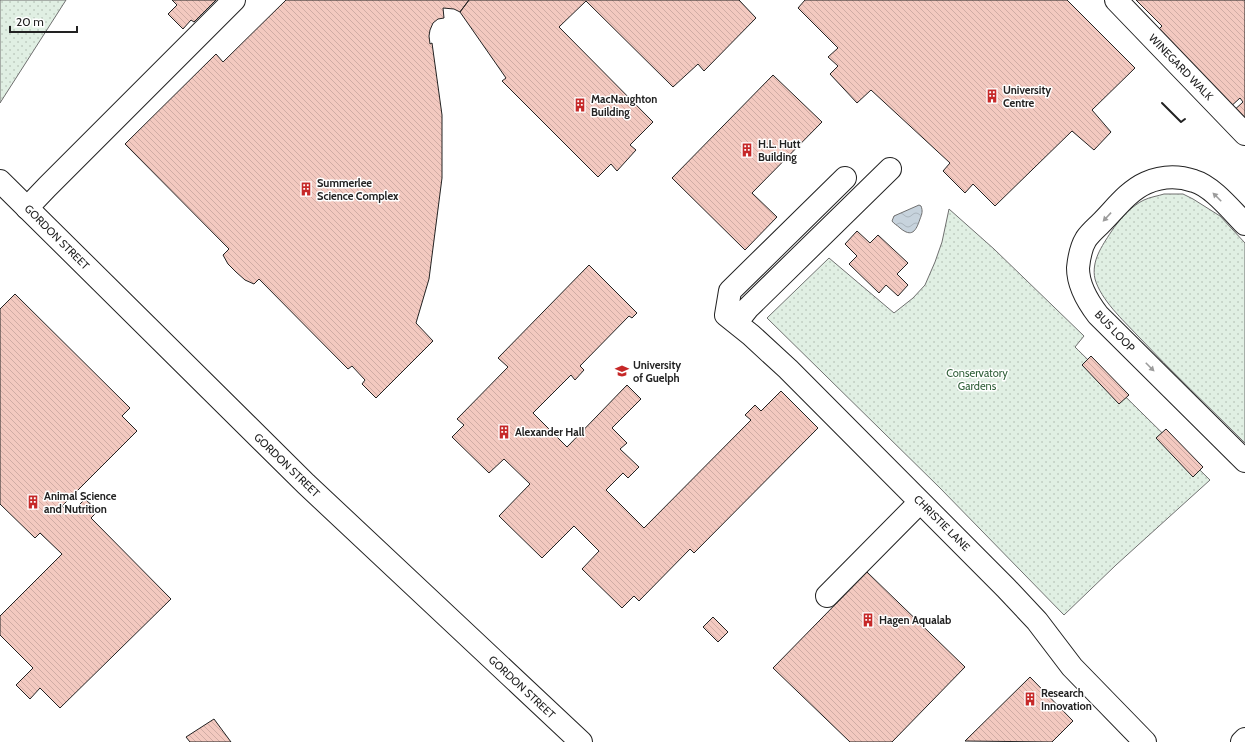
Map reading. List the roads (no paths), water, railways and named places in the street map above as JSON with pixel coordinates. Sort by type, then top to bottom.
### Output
[{"type":"street","points":[[27,208],[234,0]]},
{"type":"street","name":"WINEGARD WALK","points":[[1116,0],[1245,134]]},
{"type":"street","points":[[731,319],[748,308],[890,169]]},
{"type":"street","name":"BUS LOOP","points":[[1245,224],[1206,186],[1195,181],[1182,178],[1171,177],[1159,179],[1146,183],[1131,193],[1087,238],[1082,247],[1078,269],[1087,299],[1098,315],[1245,461]]},
{"type":"street","points":[[731,319],[730,292],[845,178]]},
{"type":"street","name":"GORDON STREET","points":[[0,181],[306,484],[580,742]]},
{"type":"street","name":"CHRISTIE LANE","points":[[731,319],[788,369],[1022,604],[1072,667],[1145,742]]},
{"type":"street","points":[[828,596],[920,502]]},
{"type":"street","points":[[1242,742],[1245,739]]},
{"type":"water","points":[[919,205],[922,208],[922,214],[917,227],[913,232],[911,233],[904,231],[892,221],[894,216]]},
{"type":"place","name":"University Centre","points":[[992,96]]},
{"type":"place","name":"MacNaughton Building","points":[[580,105]]},
{"type":"place","name":"H.L. Hutt Building","points":[[747,150]]},
{"type":"place","name":"Summerlee Science Complex","points":[[306,189]]},
{"type":"place","name":"University of Guelph","points":[[622,371]]},
{"type":"place","name":"Alexander Hall","points":[[504,432]]},
{"type":"place","name":"Animal Science and Nutrition","points":[[33,502]]},
{"type":"place","name":"Hagen Aqualab","points":[[868,620]]},
{"type":"place","name":"Research Innovation","points":[[1030,699]]},
{"type":"park label","name":"Conservatory Gardens","points":[[977,379]]}]
